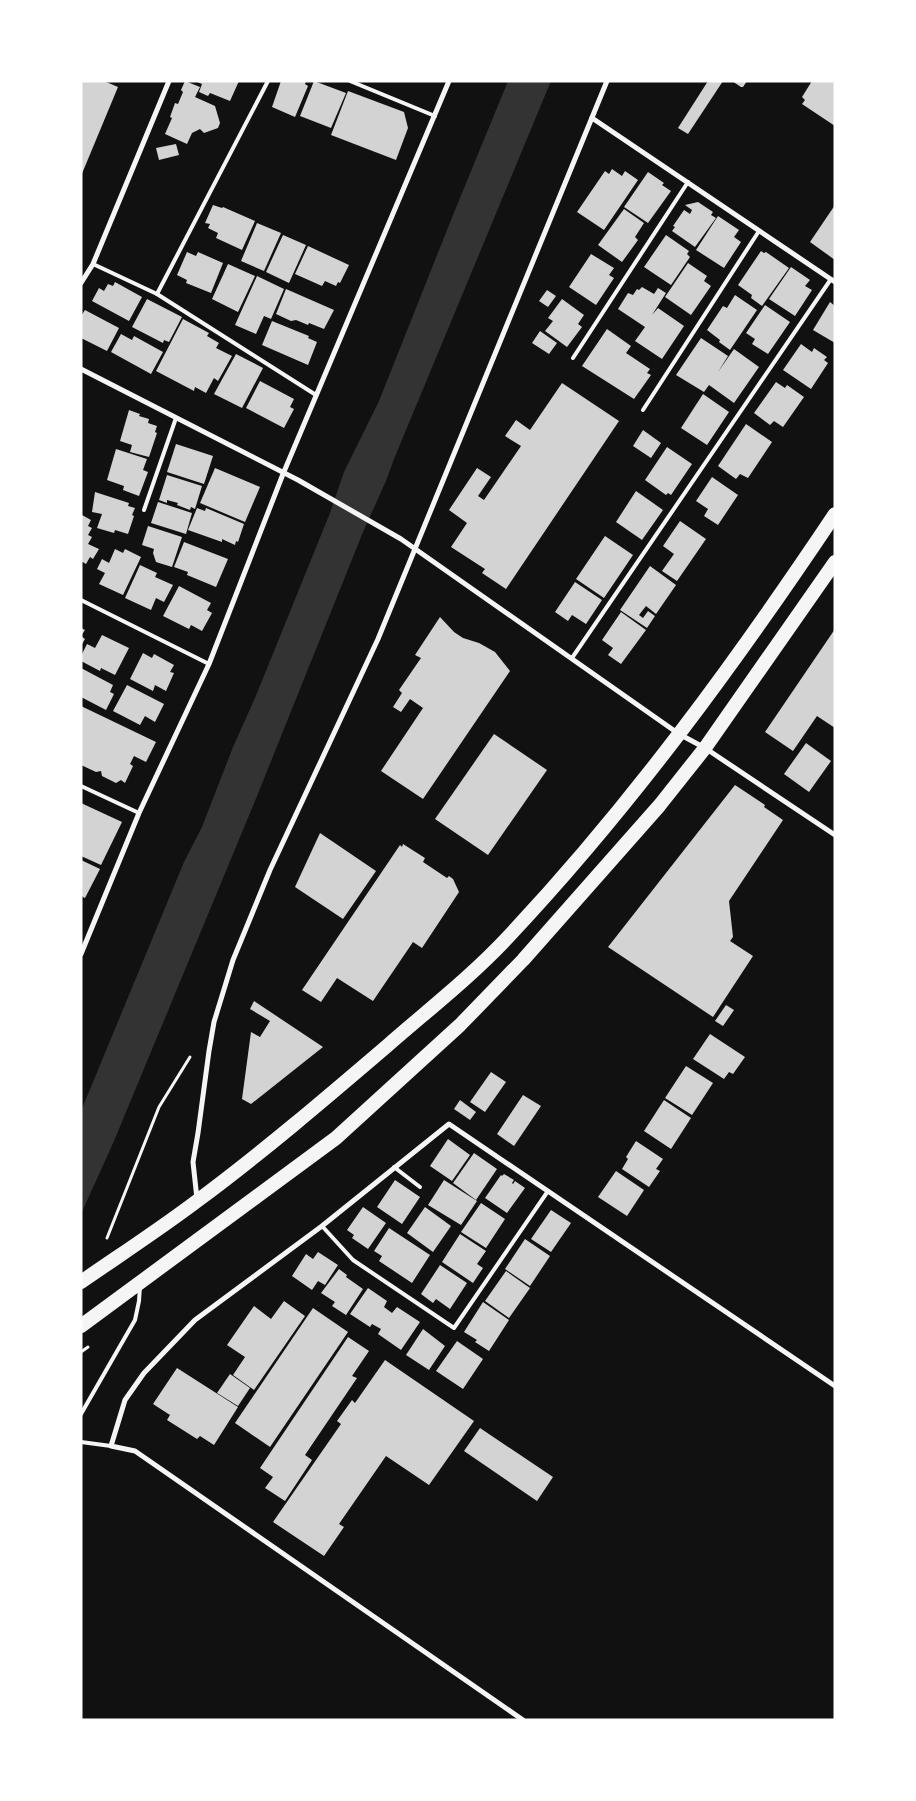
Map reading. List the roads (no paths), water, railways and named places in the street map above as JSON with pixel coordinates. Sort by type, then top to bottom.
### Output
[{"type":"highway","points":[[81,1282],[197,1201],[314,1108],[444,997],[507,938],[640,784],[679,734],[723,676],[835,514]]},
{"type":"highway","points":[[81,1326],[336,1138],[460,1025],[523,960],[659,806],[705,748],[835,562]]},
{"type":"street","points":[[81,282],[93,264],[169,81]]},
{"type":"street","points":[[81,954],[139,813],[208,664],[316,396],[436,116],[449,81]]},
{"type":"street","points":[[197,1201],[193,1162],[209,1051],[214,1022],[233,960],[270,870],[378,639],[607,81]]},
{"type":"street","points":[[592,118],[833,281]]},
{"type":"street","points":[[81,369],[298,480],[401,539],[679,734],[705,748],[835,836]]},
{"type":"street","points":[[523,1720],[135,1451],[111,1446],[125,1400],[144,1373],[195,1320],[322,1226],[449,1124],[835,1386]]},
{"type":"lane","points":[[157,294],[268,81]]},
{"type":"lane","points":[[350,81],[436,116]]},
{"type":"lane","points":[[573,358],[688,182]]},
{"type":"lane","points":[[643,410],[759,231]]},
{"type":"lane","points":[[93,264],[157,294],[316,396]]},
{"type":"lane","points":[[572,658],[833,281]]},
{"type":"lane","points":[[144,510],[176,418]]},
{"type":"lane","points":[[81,600],[208,664]]},
{"type":"lane","points":[[81,786],[139,813]]},
{"type":"lane","points":[[394,1167],[420,1187]]},
{"type":"lane","points":[[322,1226],[353,1260],[454,1328],[548,1191]]},
{"type":"lane","points":[[81,1414],[134,1320],[139,1301],[140,1283]]},
{"type":"lane","points":[[81,1442],[111,1446]]}]
